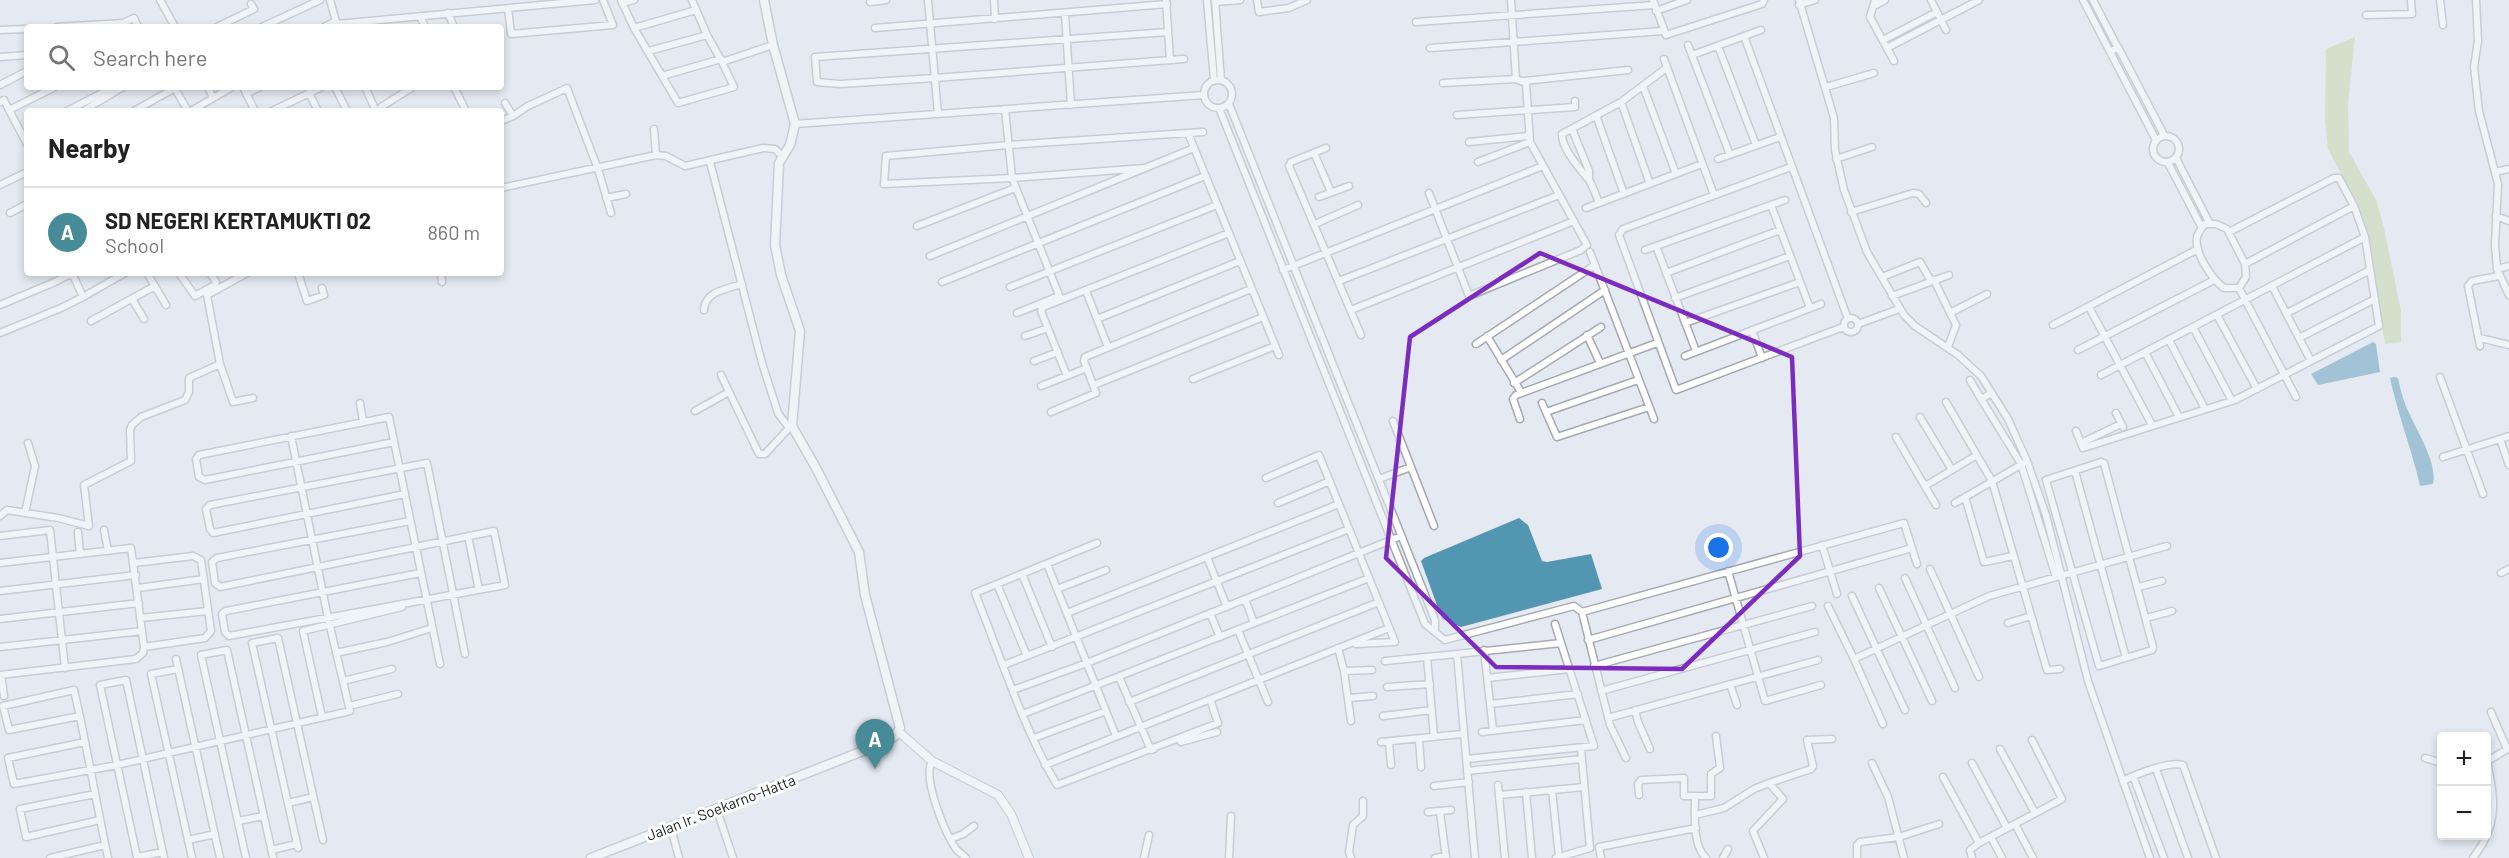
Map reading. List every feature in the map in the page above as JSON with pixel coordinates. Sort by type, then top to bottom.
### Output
[{"type":"main road","points":[[764,0],[773,45],[795,124],[790,145],[779,163],[776,253],[800,336],[793,430],[816,468],[859,552],[865,595],[898,717],[899,732]]},
{"type":"main road","name":"Jalan Ir. Soekarno-Hatta","points":[[591,858],[827,766],[891,739],[899,732]]},
{"type":"street","points":[[160,0],[173,24]]},
{"type":"street","points":[[268,24],[320,0]]},
{"type":"street","points":[[328,0],[337,24],[366,24],[420,16],[595,0]]},
{"type":"street","points":[[508,8],[511,34],[613,25],[603,0]]},
{"type":"street","points":[[634,0],[622,2],[634,28],[678,104],[734,87],[692,0]]},
{"type":"street","points":[[870,2],[886,0]]},
{"type":"street","points":[[928,0],[938,114]]},
{"type":"street","points":[[994,0],[995,19]]},
{"type":"street","points":[[1207,0],[1218,80]]},
{"type":"street","points":[[1218,80],[1215,1],[1240,0]]},
{"type":"street","points":[[1257,0],[1258,12],[1289,8],[1306,0]]},
{"type":"street","points":[[1429,193],[1469,296],[1581,250],[1587,245],[1529,139],[1527,86],[1520,80],[1511,0]]},
{"type":"street","points":[[1416,22],[1654,5],[1688,0]]},
{"type":"street","points":[[1654,5],[1666,35],[1762,4],[1764,0]]},
{"type":"street","points":[[1815,0],[1799,2],[1834,118],[1836,159],[1851,212],[1867,252],[1899,309],[1915,326],[1948,347],[1975,369],[2008,419],[2046,515],[2059,576],[2088,681],[2150,858]]},
{"type":"street","points":[[1885,0],[1874,3],[1870,17],[1894,61]]},
{"type":"street","points":[[1931,0],[1946,30]]},
{"type":"street","points":[[1887,48],[1979,0]]},
{"type":"street","points":[[2083,0],[2156,140]]},
{"type":"street","points":[[2093,0],[2164,135]]},
{"type":"street","points":[[2366,15],[2412,14],[2411,0]]},
{"type":"street","points":[[2440,0],[2443,25]]},
{"type":"street","points":[[2476,0],[2478,41],[2474,67],[2481,125],[2487,137],[2498,192],[2496,216],[2498,272],[2509,295]]},
{"type":"street","points":[[875,28],[1065,14],[1166,2],[1170,60]]},
{"type":"street","points":[[222,24],[254,9],[251,4]]},
{"type":"street","points":[[634,28],[696,10]]},
{"type":"street","points":[[1883,40],[1937,12]]},
{"type":"street","points":[[448,14],[453,24]]},
{"type":"street","points":[[1065,14],[1071,105]]},
{"type":"street","points":[[420,16],[424,24]]},
{"type":"street","points":[[106,24],[123,23],[134,18],[137,24]]},
{"type":"street","points":[[392,19],[394,24]]},
{"type":"street","points":[[0,30],[24,29]]},
{"type":"street","points":[[1692,55],[1761,30]]},
{"type":"street","points":[[1430,48],[1663,31]]},
{"type":"street","points":[[1168,32],[815,57],[817,82],[837,84],[935,78],[1184,59]]},
{"type":"street","points":[[649,51],[707,35]]},
{"type":"street","points":[[1744,36],[1848,319]]},
{"type":"street","points":[[662,76],[773,45]]},
{"type":"street","points":[[1688,45],[1730,155]]},
{"type":"street","points":[[1718,46],[1756,146]]},
{"type":"street","points":[[2110,52],[2119,49]]},
{"type":"street","points":[[0,57],[24,55]]},
{"type":"street","points":[[1664,59],[1665,69],[1714,195]]},
{"type":"street","points":[[1589,180],[1581,173],[1561,138],[1562,134],[1597,118],[1665,69]]},
{"type":"street","points":[[1443,83],[1520,80],[1628,70]]},
{"type":"street","points":[[0,85],[24,73]]},
{"type":"street","points":[[1826,87],[1874,73]]},
{"type":"street","points":[[1218,80],[1228,83],[1233,97],[1229,104],[1219,108],[1209,105],[1204,95],[1207,84],[1218,80]]},
{"type":"street","points":[[1643,86],[1676,174]]},
{"type":"street","points":[[504,120],[567,88],[598,169],[611,213]]},
{"type":"street","points":[[9,110],[49,90]]},
{"type":"street","points":[[73,108],[108,90]]},
{"type":"street","points":[[88,108],[118,90]]},
{"type":"street","points":[[139,108],[171,90]]},
{"type":"street","points":[[175,90],[187,108]]},
{"type":"street","points":[[209,90],[213,98]]},
{"type":"street","points":[[195,108],[227,90]]},
{"type":"street","points":[[245,90],[254,108]]},
{"type":"street","points":[[278,108],[316,90]]},
{"type":"street","points":[[336,90],[345,108]]},
{"type":"street","points":[[366,90],[375,108]]},
{"type":"street","points":[[381,108],[408,90]]},
{"type":"street","points":[[456,90],[464,108]]},
{"type":"street","points":[[0,93],[2,101],[24,133]]},
{"type":"street","points":[[309,93],[316,108]]},
{"type":"street","points":[[795,124],[1204,95]]},
{"type":"street","points":[[1457,115],[1575,107],[1575,101]]},
{"type":"street","points":[[1622,102],[1650,184]]},
{"type":"street","points":[[505,103],[513,116]]},
{"type":"street","points":[[1229,104],[1435,620],[1435,631]]},
{"type":"street","points":[[1219,108],[1425,624],[1445,640],[1574,606],[1582,612],[1608,718],[1613,734],[1626,758]]},
{"type":"street","points":[[1005,109],[1012,178],[1060,298]]},
{"type":"street","points":[[1597,118],[1624,194]]},
{"type":"street","points":[[654,129],[656,155]]},
{"type":"street","points":[[1572,129],[1599,203]]},
{"type":"street","points":[[1145,168],[1012,178],[884,184],[886,156],[1203,132]]},
{"type":"street","points":[[1188,133],[1279,356]]},
{"type":"street","points":[[2168,163],[2176,158],[2179,150],[2178,143],[2172,137],[2164,135],[2156,140],[2153,147],[2154,154],[2158,160],[2168,163],[2202,228]]},
{"type":"street","points":[[1718,159],[1780,137]]},
{"type":"street","points":[[1469,142],[1529,139]]},
{"type":"street","points":[[1478,162],[1529,139]]},
{"type":"street","points":[[1836,159],[1872,147]]},
{"type":"street","points":[[504,187],[656,155],[666,156],[685,166],[763,148],[775,149],[784,153]]},
{"type":"street","points":[[930,255],[1194,148]]},
{"type":"street","points":[[1326,148],[1291,162],[1289,166],[1361,336]]},
{"type":"street","points":[[1314,153],[1331,192]]},
{"type":"street","points":[[2176,158],[2210,224]]},
{"type":"street","points":[[710,162],[773,400],[778,413],[793,430],[760,456],[721,375]]},
{"type":"street","points":[[1586,208],[1702,164]]},
{"type":"street","points":[[1283,270],[1543,166]]},
{"type":"street","points":[[1791,167],[1619,231],[1674,388],[1677,391],[1843,327],[1848,319]]},
{"type":"street","points":[[2495,172],[2509,169]]},
{"type":"street","points":[[0,185],[24,173]]},
{"type":"street","points":[[942,282],[1205,176]]},
{"type":"street","points":[[2076,431],[2083,448],[2232,401],[2379,326],[2365,237],[2354,206],[2339,178],[2334,178],[2229,232]]},
{"type":"street","points":[[1318,196],[1349,186]]},
{"type":"street","points":[[917,226],[1016,188]]},
{"type":"street","points":[[1851,212],[1913,193],[1919,194],[1926,203]]},
{"type":"street","points":[[606,198],[626,194]]},
{"type":"street","points":[[1339,281],[1559,195]]},
{"type":"street","points":[[1645,250],[1785,200]]},
{"type":"street","points":[[1010,287],[1217,205]]},
{"type":"street","points":[[1315,224],[1358,205]]},
{"type":"street","points":[[1772,205],[1810,308]]},
{"type":"street","points":[[10,213],[24,206]]},
{"type":"street","points":[[2246,264],[2354,206]]},
{"type":"street","points":[[2496,216],[2509,221]]},
{"type":"street","points":[[1351,310],[1574,221]]},
{"type":"street","points":[[2205,224],[2216,224],[2229,232],[2246,264],[2246,277],[2239,288],[2224,288],[2214,280],[2198,249],[2198,234],[2205,224]]},
{"type":"street","points":[[1666,273],[1780,230]]},
{"type":"street","points":[[1017,313],[1086,291],[1229,233]]},
{"type":"street","points":[[2101,375],[2365,237]]},
{"type":"street","points":[[1656,246],[1696,351]]},
{"type":"street","points":[[2053,325],[2198,249]]},
{"type":"street","points":[[1590,252],[1654,419]]},
{"type":"street","points":[[1675,298],[1790,256]]},
{"type":"street","points":[[1097,319],[1240,261]]},
{"type":"street","points":[[1882,277],[1920,262],[1924,266],[1956,328],[1948,347]]},
{"type":"street","points":[[1476,344],[1595,264]]},
{"type":"street","points":[[2509,266],[2472,281],[2468,286],[2480,342],[2509,345]]},
{"type":"street","points":[[2287,313],[2370,270]]},
{"type":"street","points":[[1892,296],[1949,275]]},
{"type":"street","points":[[0,305],[65,276]]},
{"type":"street","points":[[73,276],[83,297]]},
{"type":"street","points":[[0,333],[61,308],[120,276]]},
{"type":"street","points":[[149,276],[166,305]]},
{"type":"street","points":[[181,276],[194,296],[215,285],[216,282],[212,276]]},
{"type":"street","points":[[240,276],[207,295],[220,364],[233,402],[253,398]]},
{"type":"street","points":[[299,276],[309,308]]},
{"type":"street","points":[[441,276],[442,282]]},
{"type":"street","points":[[2078,350],[2214,280]]},
{"type":"street","points":[[1685,323],[1800,282]]},
{"type":"street","points":[[704,310],[709,296],[742,284]]},
{"type":"street","points":[[91,321],[155,286]]},
{"type":"street","points":[[2272,286],[2311,361]]},
{"type":"street","points":[[307,301],[324,295],[322,288]]},
{"type":"street","points":[[2239,288],[2296,397]]},
{"type":"street","points":[[1051,412],[1095,394],[1094,385],[1084,361],[1085,357],[1251,289]]},
{"type":"street","points":[[1501,360],[1605,290]]},
{"type":"street","points":[[1086,291],[1108,347]]},
{"type":"street","points":[[1950,313],[1986,294]]},
{"type":"street","points":[[1060,298],[1041,309],[1067,376]]},
{"type":"street","points":[[132,299],[144,319]]},
{"type":"street","points":[[2299,338],[2374,299]]},
{"type":"street","points":[[1685,356],[1821,304]]},
{"type":"street","points":[[2089,307],[2152,425]]},
{"type":"street","points":[[1843,327],[1846,332],[1854,332],[1858,324],[1899,309]]},
{"type":"street","points":[[2217,315],[2257,389]]},
{"type":"street","points":[[1094,385],[1263,317]]},
{"type":"street","points":[[1848,319],[1853,318],[1858,324]]},
{"type":"street","points":[[1515,383],[1601,327]]},
{"type":"street","points":[[2193,327],[2232,401]]},
{"type":"street","points":[[1025,336],[1048,328]]},
{"type":"street","points":[[1752,330],[1762,358]]},
{"type":"street","points":[[1587,335],[1600,363]]},
{"type":"street","points":[[1487,336],[1521,392]]},
{"type":"street","points":[[2169,340],[2205,409]]},
{"type":"street","points":[[1520,419],[1513,399],[1521,392],[1657,342]]},
{"type":"street","points":[[1193,379],[1275,346]]},
{"type":"street","points":[[1034,361],[1058,352]]},
{"type":"street","points":[[2145,352],[2179,417]]},
{"type":"street","points":[[0,516],[7,510],[88,526],[84,485],[131,461],[130,430],[136,420],[185,400],[189,392],[189,378],[220,364]]},
{"type":"street","points":[[1041,386],[1087,368]]},
{"type":"street","points":[[2440,377],[2483,494]]},
{"type":"street","points":[[1546,412],[1638,380]]},
{"type":"street","points":[[1970,380],[1981,399],[1992,393]]},
{"type":"street","points":[[695,411],[729,392]]},
{"type":"street","points":[[1946,402],[1992,481],[2047,670],[2060,669]]},
{"type":"street","points":[[1983,402],[2024,463]]},
{"type":"street","points":[[360,403],[363,421]]},
{"type":"street","points":[[1542,403],[1557,437],[1649,407]]},
{"type":"street","points":[[2116,413],[2126,433]]},
{"type":"street","points":[[394,442],[205,480],[199,477],[196,459],[199,455],[389,417],[440,664]]},
{"type":"street","points":[[1920,417],[1952,470]]},
{"type":"street","points":[[1393,421],[1434,526]]},
{"type":"street","points":[[2081,443],[2121,424]]},
{"type":"street","points":[[85,742],[8,758],[14,784],[170,754],[350,711],[328,618],[291,436]]},
{"type":"street","points":[[2443,457],[2509,436]]},
{"type":"street","points":[[1896,438],[1936,505]]},
{"type":"street","points":[[2500,439],[2509,465]]},
{"type":"street","points":[[25,513],[36,465],[28,443]]},
{"type":"street","points":[[1266,478],[1319,455],[1395,642],[1348,644]]},
{"type":"street","points":[[1925,486],[1977,455]]},
{"type":"street","points":[[2101,462],[2104,464],[2153,649],[2099,666],[2046,480],[2074,471],[2101,462]]},
{"type":"street","points":[[405,494],[213,533],[210,529],[207,507],[427,463],[465,654]]},
{"type":"street","points":[[1954,503],[2024,463]]},
{"type":"street","points":[[1379,479],[1411,467]]},
{"type":"street","points":[[2074,471],[2126,658]]},
{"type":"street","points":[[1278,503],[1330,481]]},
{"type":"street","points":[[1965,497],[1984,562],[2013,556]]},
{"type":"street","points":[[1067,613],[1339,504]]},
{"type":"street","points":[[410,521],[217,558],[212,562],[215,583],[220,587],[494,531],[505,585],[229,636],[225,632],[222,614],[226,611],[420,573]]},
{"type":"street","points":[[1582,612],[1904,523],[1917,564]]},
{"type":"street","points":[[1004,664],[1077,638],[1349,529]]},
{"type":"street","points":[[0,536],[50,530],[65,668]]},
{"type":"street","points":[[104,530],[108,551]]},
{"type":"street","points":[[78,532],[80,554]]},
{"type":"street","points":[[468,536],[479,590]]},
{"type":"street","points":[[1013,690],[1087,663],[1401,536]]},
{"type":"street","points":[[1097,543],[975,592],[1023,714],[1045,765],[1057,785],[1218,723],[1210,699]]},
{"type":"street","points":[[1822,545],[1837,594]]},
{"type":"street","points":[[1854,659],[1989,596],[2167,546]]},
{"type":"street","points":[[0,563],[131,548],[144,647],[141,656],[136,658],[1,675],[4,696]]},
{"type":"street","points":[[1588,640],[1912,548]]},
{"type":"street","points":[[134,563],[193,556],[201,560],[211,631],[205,638],[144,647]]},
{"type":"street","points":[[1207,557],[1227,607]]},
{"type":"street","points":[[1047,564],[1116,736]]},
{"type":"street","points":[[1930,569],[1979,677]]},
{"type":"street","points":[[2501,573],[2509,569]]},
{"type":"street","points":[[1057,589],[1106,570]]},
{"type":"street","points":[[1728,572],[1765,701],[1821,685]]},
{"type":"street","points":[[1022,574],[1052,647]]},
{"type":"street","points":[[0,591],[136,575]]},
{"type":"street","points":[[1023,714],[1369,578]]},
{"type":"street","points":[[1905,578],[1955,688]]},
{"type":"street","points":[[138,588],[204,579]]},
{"type":"street","points":[[2138,587],[2162,581]]},
{"type":"street","points":[[997,584],[1027,656]]},
{"type":"street","points":[[1879,588],[1932,701]]},
{"type":"street","points":[[1852,596],[1905,710]]},
{"type":"street","points":[[322,717],[303,631],[426,600]]},
{"type":"street","points":[[1245,600],[1254,623]]},
{"type":"street","points":[[1129,702],[1379,602]]},
{"type":"street","points":[[0,619],[139,603]]},
{"type":"street","points":[[1594,666],[1812,606]]},
{"type":"street","points":[[1828,606],[1883,724]]},
{"type":"street","points":[[2146,618],[2172,610]]},
{"type":"street","points":[[140,618],[208,611]]},
{"type":"street","points":[[1210,613],[1220,637]]},
{"type":"street","points":[[2008,623],[2031,616]]},
{"type":"street","points":[[1466,759],[1592,748],[1595,744],[1555,624]]},
{"type":"street","points":[[336,653],[387,642],[432,628]]},
{"type":"street","points":[[1045,765],[1389,628]]},
{"type":"street","points":[[1238,630],[1268,702]]},
{"type":"street","points":[[0,647],[142,631]]},
{"type":"street","points":[[1601,691],[1815,632]]},
{"type":"street","points":[[246,858],[201,655],[227,650],[272,853],[298,846],[252,643],[278,638],[323,840]]},
{"type":"street","points":[[1385,661],[1561,643]]},
{"type":"street","points":[[1338,648],[1352,721]]},
{"type":"street","points":[[1484,650],[1493,730]]},
{"type":"street","points":[[1457,654],[1462,734],[1469,782],[1475,858]]},
{"type":"street","points":[[1427,657],[1434,737]]},
{"type":"street","points":[[176,659],[220,858]]},
{"type":"street","points":[[1608,718],[1818,660]]},
{"type":"street","points":[[178,669],[151,674],[192,858]]},
{"type":"street","points":[[343,681],[392,669]]},
{"type":"street","points":[[1487,678],[1569,669]]},
{"type":"street","points":[[1344,671],[1372,670]]},
{"type":"street","points":[[1119,677],[1151,750]]},
{"type":"street","points":[[126,680],[164,855],[137,857],[117,765],[100,685],[126,680]]},
{"type":"street","points":[[1387,687],[1430,684]]},
{"type":"street","points":[[1730,684],[1737,705]]},
{"type":"street","points":[[80,716],[9,730],[3,706],[74,690],[80,716],[108,858]]},
{"type":"street","points":[[349,706],[398,694]]},
{"type":"street","points":[[1490,704],[1578,694]]},
{"type":"street","points":[[1349,698],[1373,696]]},
{"type":"street","points":[[1383,716],[1432,710]]},
{"type":"street","points":[[1635,710],[1650,749]]},
{"type":"street","points":[[1034,738],[1106,711]]},
{"type":"street","points":[[2491,759],[2508,748],[2492,712]]},
{"type":"street","points":[[1482,732],[1587,720]]},
{"type":"street","points":[[899,732],[932,761],[998,795],[1011,814],[1029,858]]},
{"type":"street","points":[[1151,750],[1217,732]]},
{"type":"street","points":[[1381,742],[1462,734]]},
{"type":"street","points":[[1639,795],[1638,784],[1641,780],[1683,778],[1684,797],[1712,796],[1711,774],[1720,768],[1716,736]]},
{"type":"street","points":[[1695,815],[1724,808],[1754,789],[1811,769],[1813,766],[1807,740],[1832,739]]},
{"type":"street","points":[[1419,740],[1421,767]]},
{"type":"street","points":[[1972,858],[1970,849],[1979,843],[2062,799],[2032,740]]},
{"type":"street","points":[[1389,742],[1391,765]]},
{"type":"street","points":[[1581,749],[1590,848]]},
{"type":"street","points":[[2000,749],[2035,813]]},
{"type":"street","points":[[2425,758],[2437,762]]},
{"type":"street","points":[[1467,771],[1582,759]]},
{"type":"street","points":[[932,761],[929,767],[929,779],[951,839],[958,852],[966,858]]},
{"type":"street","points":[[1872,763],[1888,797],[1904,858]]},
{"type":"street","points":[[1972,763],[2007,828]]},
{"type":"street","points":[[2123,781],[2156,769],[2182,765],[2216,858]]},
{"type":"street","points":[[2156,769],[2188,858]]},
{"type":"street","points":[[2133,776],[2164,858]]},
{"type":"street","points":[[1943,777],[1979,843]]},
{"type":"street","points":[[1434,786],[1469,782]]},
{"type":"street","points":[[1764,858],[1753,831],[1783,799],[1769,783]]},
{"type":"street","points":[[2473,858],[2487,837],[2495,806],[2491,784]]},
{"type":"street","points":[[1498,785],[1504,858]]},
{"type":"street","points":[[1499,795],[1584,787]]},
{"type":"street","points":[[1552,790],[1557,857],[1590,848],[1696,828]]},
{"type":"street","points":[[1526,792],[1532,858]]},
{"type":"street","points":[[95,794],[20,809],[26,837],[100,820]]},
{"type":"street","points":[[1695,796],[1699,850],[1706,858]]},
{"type":"street","points":[[288,803],[313,797]]},
{"type":"street","points":[[1351,858],[1349,852],[1353,825],[1362,819],[1363,801]]},
{"type":"street","points":[[717,810],[733,858]]},
{"type":"street","points":[[1428,812],[1451,810]]},
{"type":"street","points":[[1435,858],[1446,857],[1440,812]]},
{"type":"street","points":[[238,821],[263,816]]},
{"type":"street","points":[[1229,858],[1231,816]]},
{"type":"street","points":[[1857,858],[1857,845],[1860,842],[1899,837],[1939,824]]},
{"type":"street","points":[[2015,824],[2033,858]]},
{"type":"street","points":[[951,839],[974,826]]},
{"type":"street","points":[[671,828],[678,858]]},
{"type":"street","points":[[188,840],[215,834]]},
{"type":"street","points":[[1144,858],[1149,835]]},
{"type":"street","points":[[1991,837],[2002,858]]},
{"type":"street","points":[[50,858],[105,845]]},
{"type":"street","points":[[1599,847],[1600,858]]},
{"type":"street","points":[[1723,858],[1728,849]]},
{"type":"highlighted area","points":[[1540,253],[1792,357],[1800,556],[1682,669],[1496,667],[1386,558],[1410,337]]},
{"type":"green space","points":[[2355,37],[2348,104],[2349,152],[2376,200],[2401,311],[2401,342],[2385,344],[2368,239],[2355,201],[2328,149],[2325,120],[2326,49]]},
{"type":"water","points":[[2373,342],[2376,344],[2380,372],[2318,385],[2311,374]]},
{"type":"water","points":[[2390,378],[2398,378],[2405,403],[2429,455],[2434,475],[2433,484],[2420,486],[2393,392]]},
{"type":"water","points":[[1519,518],[1528,525],[1542,561],[1591,554],[1602,589],[1461,627],[1442,619],[1421,561]]},
{"type":"place","name":"SD NEGERI KERTAMUKTI 02","points":[[875,769]]}]
